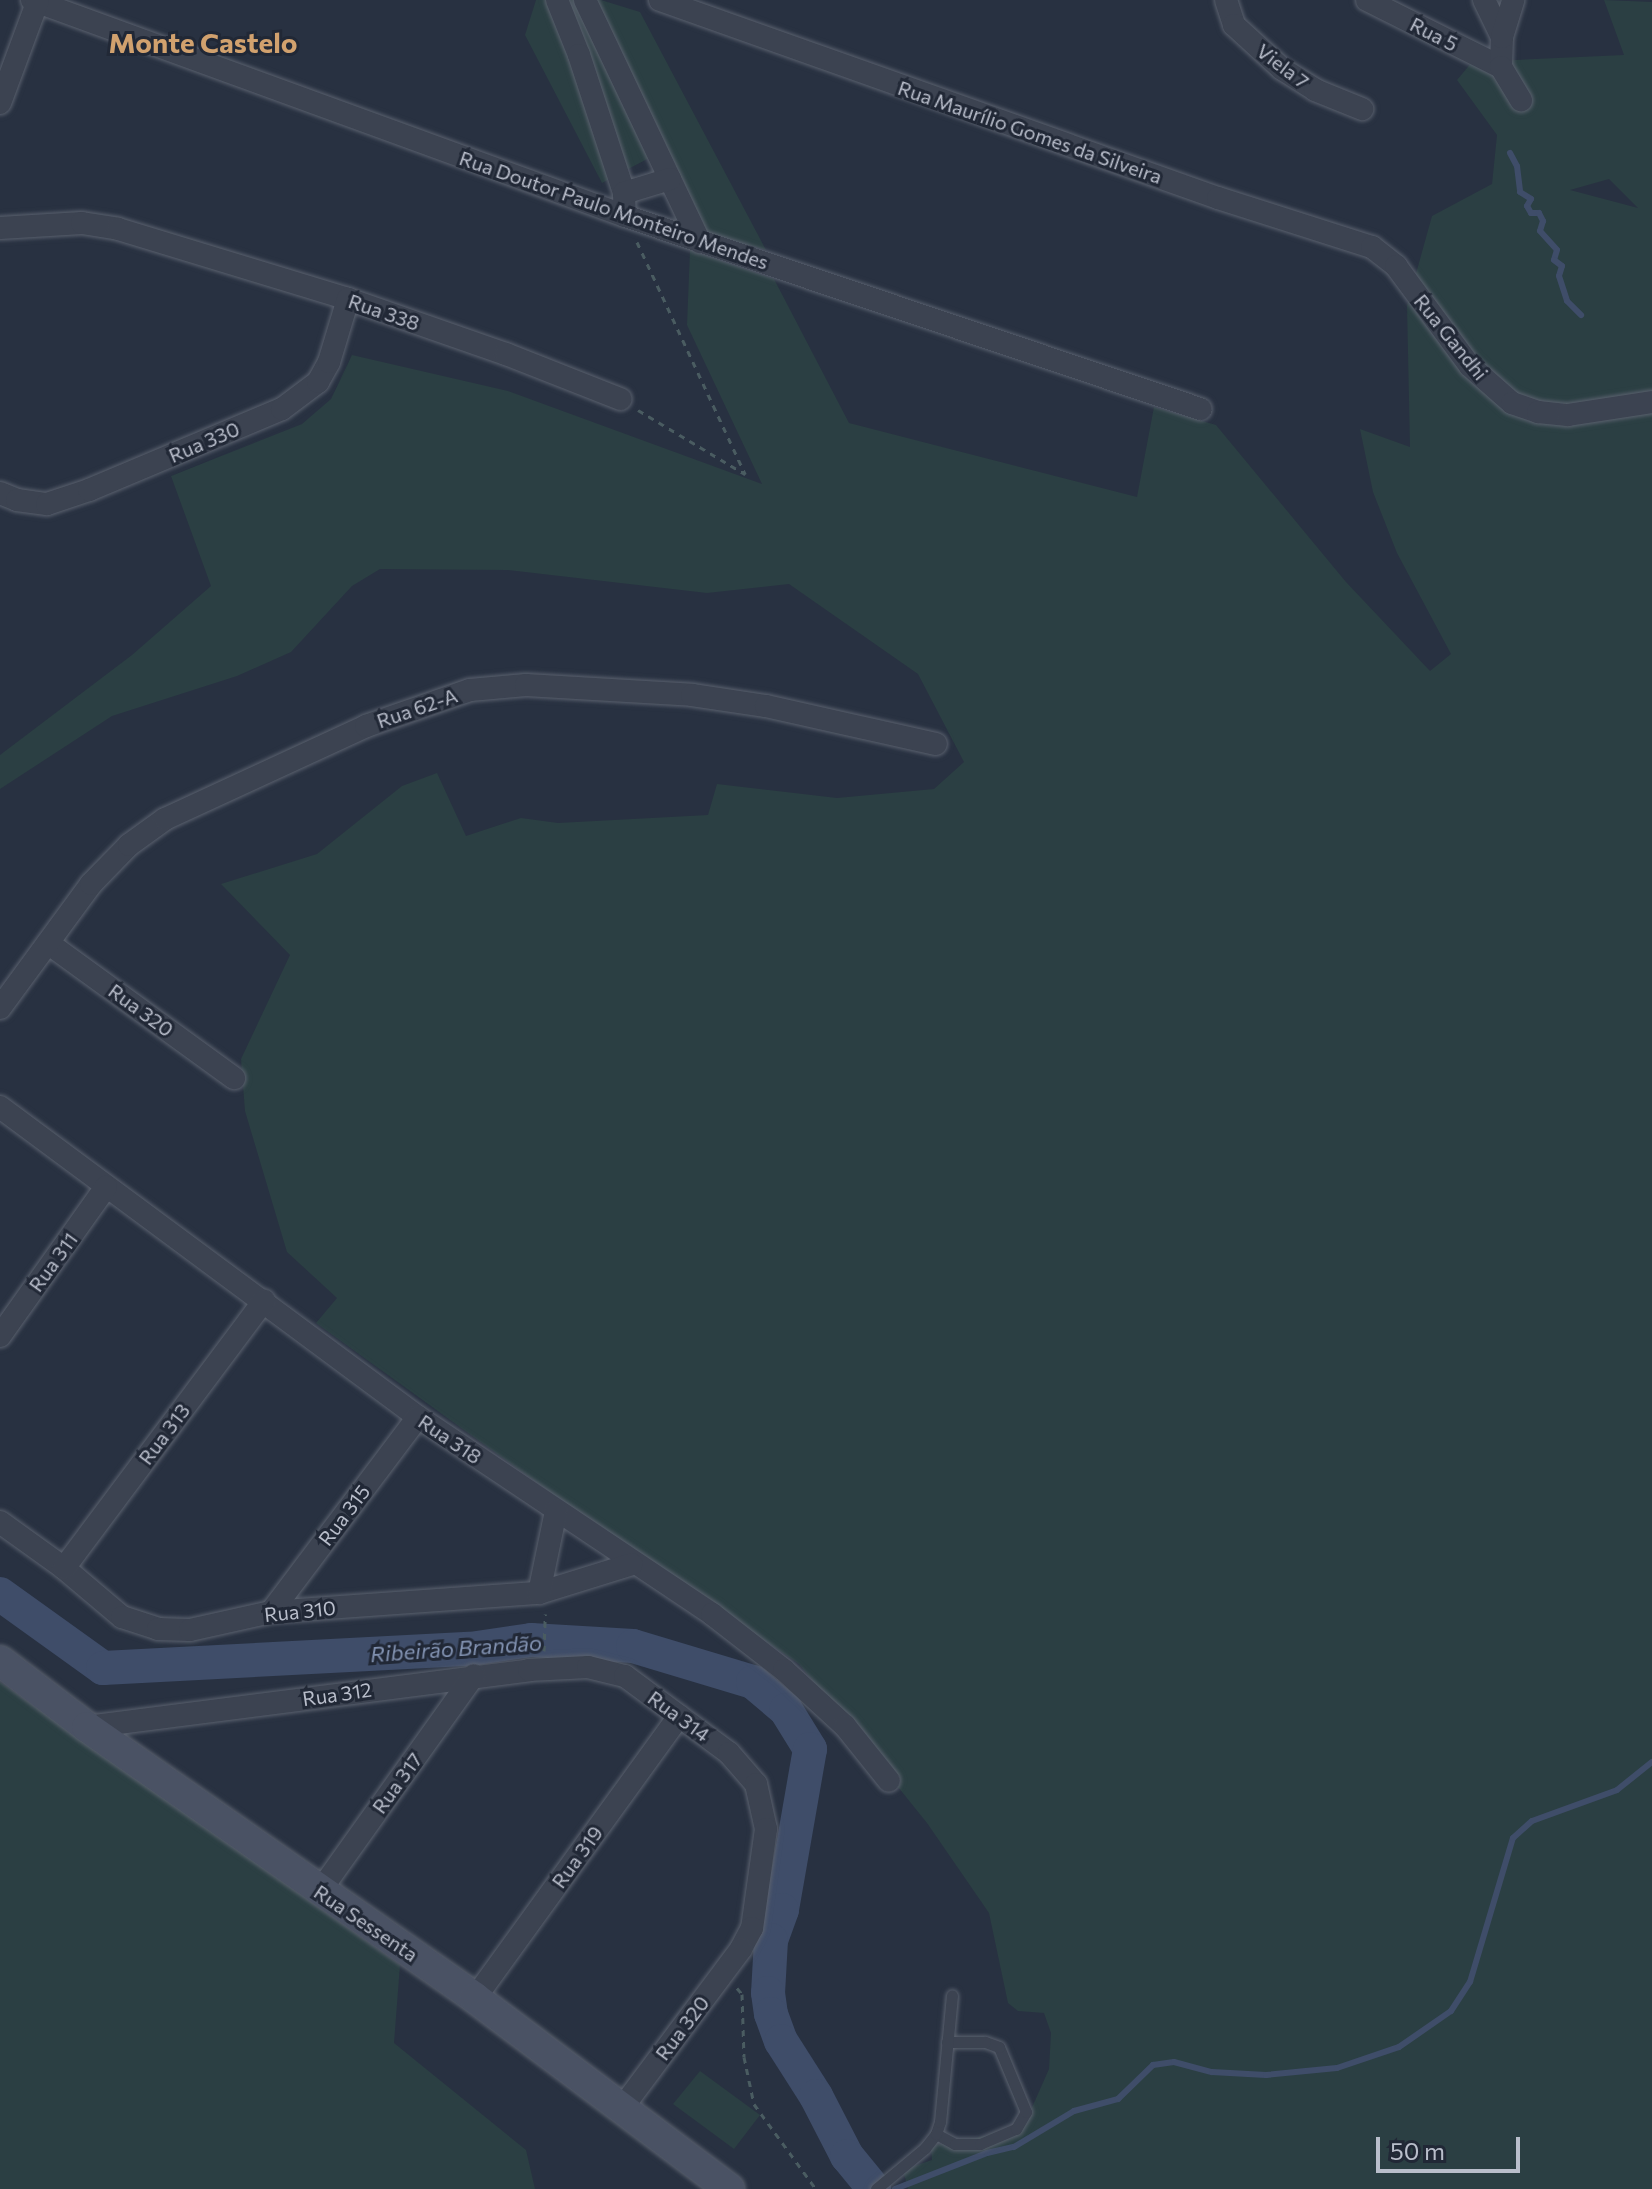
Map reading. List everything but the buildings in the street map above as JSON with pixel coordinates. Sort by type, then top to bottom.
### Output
[{"type":"street","points":[[557,0],[579,55],[624,193],[625,216]]},
{"type":"street","points":[[585,0],[700,242]]},
{"type":"street","name":"Rua Maurílio Gomes da Silveira","points":[[660,0],[1218,198],[1372,247],[1396,266]]},
{"type":"street","name":"Viela 7","points":[[1226,0],[1234,25],[1282,69],[1315,90],[1362,109]]},
{"type":"street","name":"Rua 5","points":[[1367,0],[1501,67]]},
{"type":"street","points":[[1484,0],[1502,37]]},
{"type":"street","points":[[1513,0],[1502,37],[1501,67],[1521,100]]},
{"type":"street","points":[[0,103],[36,1]]},
{"type":"street","name":"Rua Doutor Paulo Monteiro Mendes","points":[[36,1],[625,216],[1200,409]]},
{"type":"street","points":[[624,193],[670,179]]},
{"type":"street","name":"Rua 338","points":[[0,228],[82,223],[118,229],[348,299],[506,354],[620,399]]},
{"type":"street","name":"Rua Gandhi","points":[[1396,266],[1470,366],[1512,403],[1538,412],[1568,415],[1652,402]]},
{"type":"street","name":"Rua 330","points":[[0,493],[17,500],[47,504],[89,490],[282,409],[318,382],[329,362],[348,299]]},
{"type":"street","name":"Rua 62-A","points":[[0,1008],[91,884],[129,845],[165,819],[366,726],[470,690],[526,685],[692,695],[766,706],[936,744]]},
{"type":"street","name":"Rua 320","points":[[48,943],[234,1078]]},
{"type":"street","name":"Rua 318","points":[[0,1107],[418,1417],[632,1564],[712,1614],[784,1670],[845,1726],[889,1781]]},
{"type":"street","name":"Rua 311","points":[[0,1336],[106,1187]]},
{"type":"street","name":"Rua 313","points":[[64,1568],[264,1301]]},
{"type":"street","name":"Rua 315","points":[[271,1612],[418,1417]]},
{"type":"street","points":[[542,1601],[556,1511]]},
{"type":"street","name":"Rua 310","points":[[0,1522],[64,1568],[122,1617],[158,1629],[190,1630],[271,1612],[542,1601],[632,1564]]},
{"type":"street","name":"Rua Sessenta","points":[[0,1661],[87,1727],[475,1998],[729,2189]]},
{"type":"street","name":"Rua 312","points":[[87,1727],[474,1675],[588,1667]]},
{"type":"street","name":"Rua 314","points":[[588,1667],[625,1676],[729,1753],[756,1784],[766,1829],[757,1908],[752,1928],[741,1949]]},
{"type":"street","name":"Rua 317","points":[[320,1891],[474,1675]]},
{"type":"street","name":"Rua 319","points":[[475,1998],[679,1716]]},
{"type":"street","name":"Rua 320","points":[[622,2108],[741,1949]]},
{"type":"lane","points":[[876,2189],[936,2134],[940,2122],[952,1996]]},
{"type":"lane","points":[[936,2134],[955,2144],[980,2144],[1016,2129],[1026,2112],[999,2047],[985,2042],[947,2042]]},
{"type":"path","points":[[620,399],[745,474],[625,216]]},
{"type":"path","points":[[542,1601],[544,1643]]},
{"type":"path","points":[[722,1975],[742,1994],[744,2057],[754,2104],[816,2189]]},
{"type":"green space","points":[[536,0],[601,0],[640,12],[766,250],[701,232],[664,150],[602,183],[525,35]]},
{"type":"green space","points":[[1604,0],[1652,2],[1652,2189],[908,2189],[903,2170],[932,2160],[931,2146],[985,2136],[1009,2127],[1030,2112],[1049,2069],[1051,2033],[1044,2013],[1018,2011],[1008,2003],[989,1913],[927,1823],[799,1664],[594,1524],[316,1323],[337,1298],[287,1252],[245,1111],[241,1059],[290,955],[221,884],[317,854],[402,786],[437,773],[466,836],[521,818],[558,823],[708,815],[717,784],[837,798],[934,789],[964,762],[918,674],[789,584],[707,593],[507,570],[380,569],[352,586],[291,652],[237,676],[112,716],[0,789],[0,755],[132,655],[211,586],[171,476],[302,424],[331,399],[352,355],[508,391],[762,484],[687,325],[690,250],[774,279],[849,423],[1137,497],[1154,407],[1216,425],[1346,582],[1430,671],[1451,654],[1397,553],[1373,492],[1360,429],[1410,447],[1407,306],[1432,216],[1492,184],[1497,135],[1457,80],[1472,62],[1624,55]],"holes":[[[1609,179],[1638,208],[1570,190]]]},
{"type":"green space","points":[[0,1682],[400,1965],[394,2043],[526,2150],[535,2189],[0,2189]]},
{"type":"green space","points":[[700,2071],[760,2115],[734,2149],[673,2104]]},
{"type":"waterway","points":[[1510,153],[1517,166],[1520,192],[1531,199],[1527,206],[1531,213],[1539,213],[1543,221],[1540,231],[1557,250],[1554,260],[1562,266],[1559,276],[1567,301],[1581,315]]},
{"type":"waterway","name":"Ribeirão Brandão","points":[[0,1594],[103,1668],[470,1649],[531,1640],[633,1646],[753,1682],[786,1710],[810,1749],[782,1910],[771,1940],[768,1993],[771,2014],[781,2041],[816,2096],[847,2156],[874,2189]]},
{"type":"waterway","points":[[895,2189],[987,2153],[1014,2147],[1074,2111],[1118,2099],[1153,2065],[1174,2062],[1212,2072],[1266,2075],[1337,2068],[1399,2047],[1451,2011],[1470,1982],[1513,1838],[1532,1821],[1617,1790],[1652,1762]]},
{"type":"district","name":"Monte Castelo","points":[[203,42]]}]
